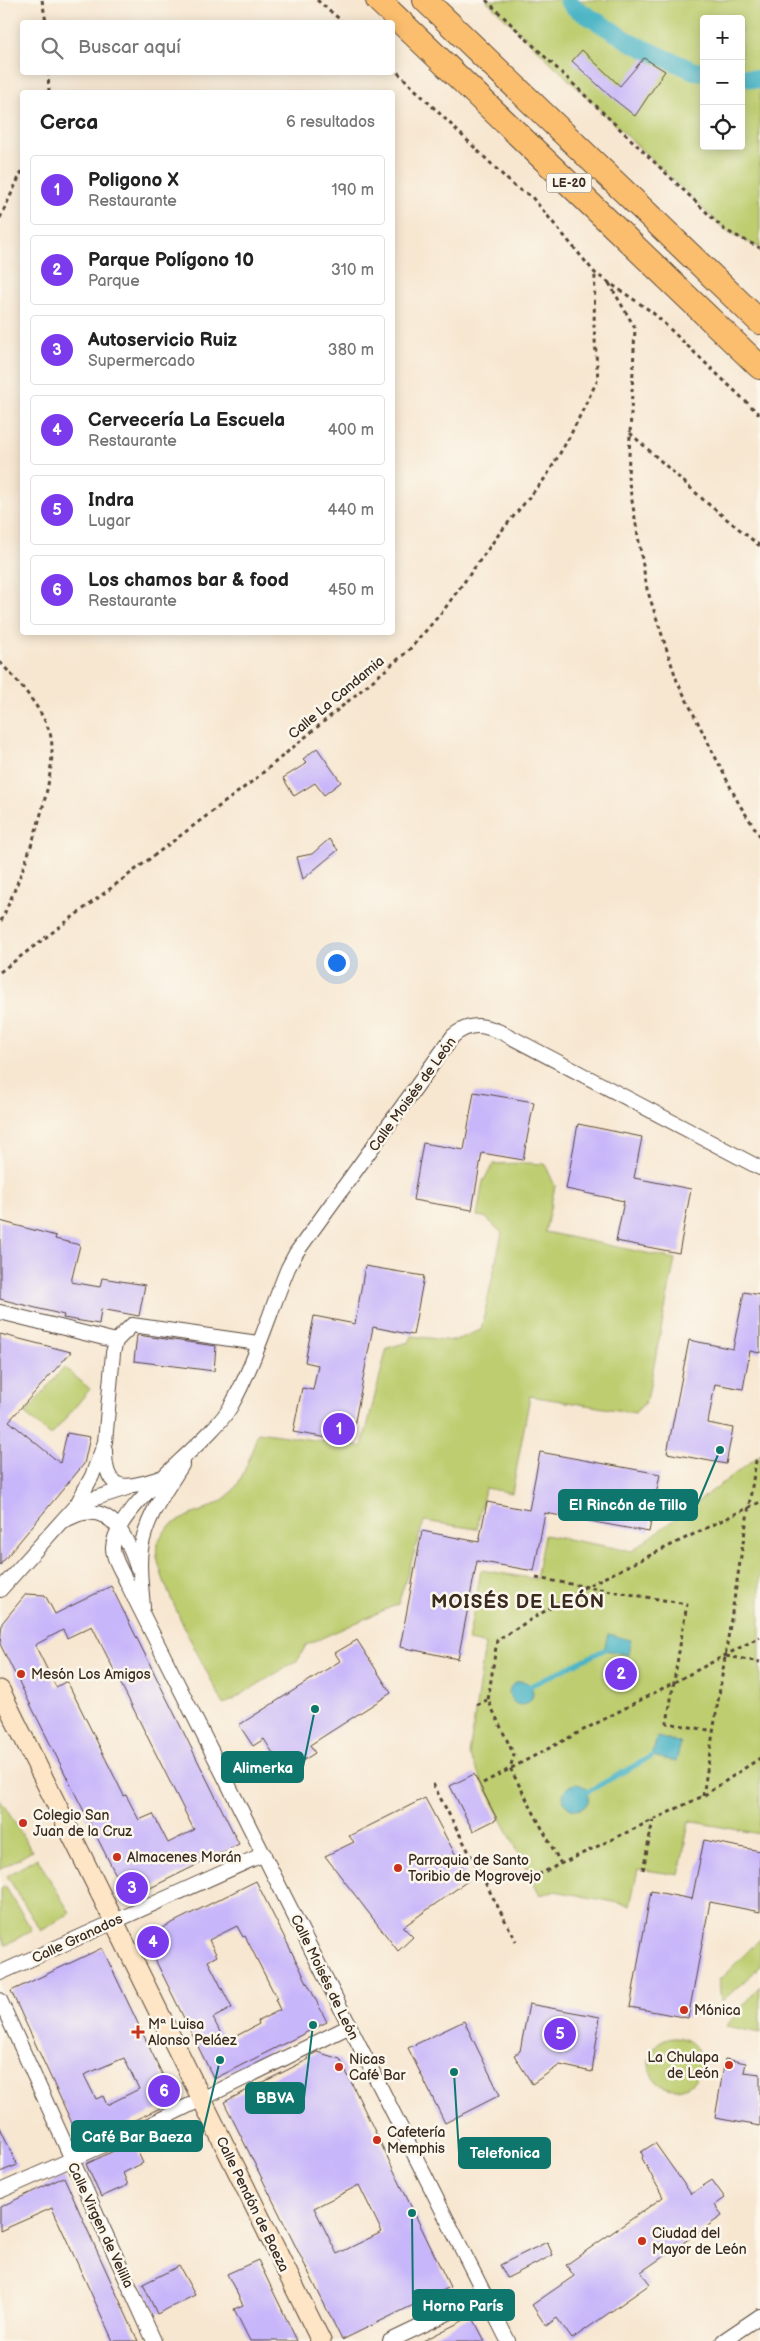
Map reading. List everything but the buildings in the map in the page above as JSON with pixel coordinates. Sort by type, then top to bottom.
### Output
[{"type":"highway","name":"LE-20","points":[[378,0],[760,367]]},
{"type":"highway","name":"LE-20","points":[[425,0],[760,322]]},
{"type":"main road","name":"Calle Pendón de Baeza","points":[[0,1690],[321,2341]]},
{"type":"street","name":"Calle Moisés de León","points":[[508,2341],[482,2293],[113,1550],[120,1528],[160,1478],[196,1445],[230,1408],[296,1254],[453,1036],[460,1030],[470,1026],[487,1026],[505,1034],[760,1168]]},
{"type":"street","points":[[0,1312],[116,1341]]},
{"type":"street","points":[[127,1488],[109,1477],[105,1468],[105,1442],[113,1353],[116,1341],[132,1325],[258,1343]]},
{"type":"street","points":[[0,1590],[77,1504],[92,1476],[105,1442]]},
{"type":"street","name":"Calle Moisés de León","points":[[144,1612],[141,1550],[151,1515],[196,1445]]},
{"type":"street","name":"Calle Moisés de León","points":[[77,1504],[160,1478]]},
{"type":"street","points":[[61,1522],[83,1513],[94,1513],[105,1516],[120,1528]]},
{"type":"street","name":"Calle Moisés de León","points":[[120,1528],[134,1556],[142,1579]]},
{"type":"street","name":"Calle Granados","points":[[0,1973],[264,1854]]},
{"type":"street","name":"Calle Virgen de Velilla","points":[[0,2000],[154,2341]]},
{"type":"street","points":[[0,2191],[201,2100],[350,2026]]},
{"type":"street","points":[[390,2341],[463,2306],[482,2293]]},
{"type":"street","points":[[723,2341],[760,2316]]},
{"type":"path","points":[[42,0],[46,20]]},
{"type":"path","points":[[317,0],[341,20]]},
{"type":"path","points":[[486,0],[725,230],[760,248]]},
{"type":"path","points":[[395,70],[516,188],[531,196],[595,273],[652,312],[760,415]]},
{"type":"path","points":[[48,75],[49,90]]},
{"type":"path","points":[[0,218],[20,174]]},
{"type":"path","name":"Calle La Candamia","points":[[0,972],[254,780],[408,651],[427,631],[499,534],[546,477],[570,436],[598,379],[594,327],[595,273]]},
{"type":"path","points":[[609,282],[635,328],[628,477],[647,589],[677,682],[739,804],[760,836]]},
{"type":"path","points":[[630,433],[707,503],[760,546]]},
{"type":"path","points":[[0,662],[33,698],[50,731],[52,770],[39,819],[0,923]]},
{"type":"path","points":[[703,1796],[756,1461],[760,1458]]},
{"type":"path","points":[[561,1864],[510,1768],[514,1755],[488,1700],[497,1640],[585,1587],[760,1502]]},
{"type":"path","points":[[536,1578],[687,1604],[667,1723],[714,1731]]},
{"type":"path","points":[[483,1783],[760,1637]]},
{"type":"path","points":[[725,1656],[760,1662]]},
{"type":"path","points":[[477,1705],[488,1700]]},
{"type":"path","points":[[531,1878],[703,1796],[760,1758]]},
{"type":"path","points":[[433,1784],[516,1941]]},
{"type":"path","points":[[643,1870],[653,1820]]},
{"type":"green space","points":[[486,0],[760,0],[760,248],[725,230]]},
{"type":"green space","points":[[494,1164],[545,1164],[555,1186],[545,1232],[675,1259],[647,1400],[635,1413],[530,1396],[512,1493],[485,1488],[477,1529],[424,1521],[398,1604],[306,1645],[298,1660],[224,1705],[171,1599],[157,1558],[159,1539],[171,1525],[217,1503],[230,1494],[243,1473],[258,1432],[362,1447],[387,1348],[409,1342],[412,1336],[453,1341],[481,1330],[502,1233],[485,1217],[477,1216],[483,1181]]},
{"type":"green space","points":[[64,1367],[90,1389],[51,1436],[25,1414]]},
{"type":"green space","points":[[760,1455],[760,1834],[689,1821],[679,1875],[638,1869],[630,1905],[555,1891],[540,1895],[469,1755],[485,1644],[468,1641],[481,1570],[536,1579],[544,1535],[632,1551]]},
{"type":"green space","points":[[0,1799],[32,1851],[0,1870]]},
{"type":"green space","points":[[37,1858],[70,1913],[41,1931],[7,1876]]},
{"type":"green space","points":[[5,1886],[32,1930],[6,1945],[0,1935],[0,1889]]},
{"type":"green space","points":[[760,1939],[760,1967],[721,2002],[719,1980]]},
{"type":"green space","points":[[760,1986],[760,2033],[726,2026]]},
{"type":"green space","points":[[670,2037],[680,2037],[689,2041],[697,2049],[701,2063],[697,2077],[689,2085],[680,2089],[670,2089],[661,2085],[653,2077],[649,2068],[649,2058],[653,2049],[661,2041]]},
{"type":"water","points":[[608,1634],[631,1640],[628,1655],[604,1650]]},
{"type":"water","points":[[521,1681],[526,1682],[532,1688],[532,1698],[526,1704],[521,1705],[516,1704],[510,1698],[509,1693],[510,1688],[516,1682]]},
{"type":"water","points":[[657,1737],[681,1743],[676,1762],[652,1756]]},
{"type":"water","points":[[576,1784],[585,1788],[589,1797],[585,1806],[576,1810],[567,1806],[563,1797],[567,1788]]},
{"type":"waterway","points":[[568,0],[575,8],[632,43],[694,71],[700,72]]},
{"type":"waterway","points":[[745,78],[760,80]]},
{"type":"waterway","points":[[530,1686],[604,1650]]},
{"type":"waterway","points":[[587,1792],[652,1756]]},
{"type":"place","name":"Poligono X","points":[[339,1429]]},
{"type":"place","name":"El Rincón de Tillo","points":[[720,1450]]},
{"type":"place","name":"Mesón Los Amigos","points":[[21,1674]]},
{"type":"place","name":"Parque Polígono 10","points":[[621,1674]]},
{"type":"place","name":"Alimerka","points":[[315,1709]]},
{"type":"place","name":"Colegio San Juan de la Cruz","points":[[23,1823]]},
{"type":"place","name":"Almacenes Morán","points":[[117,1857]]},
{"type":"place","name":"Parroquia de Santo Toribio de Mogrovejo","points":[[398,1868]]},
{"type":"place","name":"Autoservicio Ruiz","points":[[132,1888]]},
{"type":"place","name":"Cervecería La Escuela","points":[[153,1942]]},
{"type":"place","name":"Mónica","points":[[684,2010]]},
{"type":"place","name":"BBVA","points":[[313,2025]]},
{"type":"place","name":"Mª Luisa Alonso Peláez","points":[[138,2032]]},
{"type":"place","name":"Indra","points":[[560,2034]]},
{"type":"place","name":"Café Bar Baeza","points":[[220,2060]]},
{"type":"place","name":"La Chulapa de León","points":[[729,2065]]},
{"type":"place","name":"Nicas Café Bar","points":[[339,2067]]},
{"type":"place","name":"Telefonica","points":[[454,2072]]},
{"type":"place","name":"Los chamos bar & food","points":[[164,2091]]},
{"type":"place","name":"Cafetería Memphis","points":[[377,2140]]},
{"type":"place","name":"Horno París","points":[[412,2213]]},
{"type":"place","name":"Ciudad del Mayor de León","points":[[642,2241]]},
{"type":"district","name":"MOISÉS DE LEÓN","points":[[518,1601]]}]
